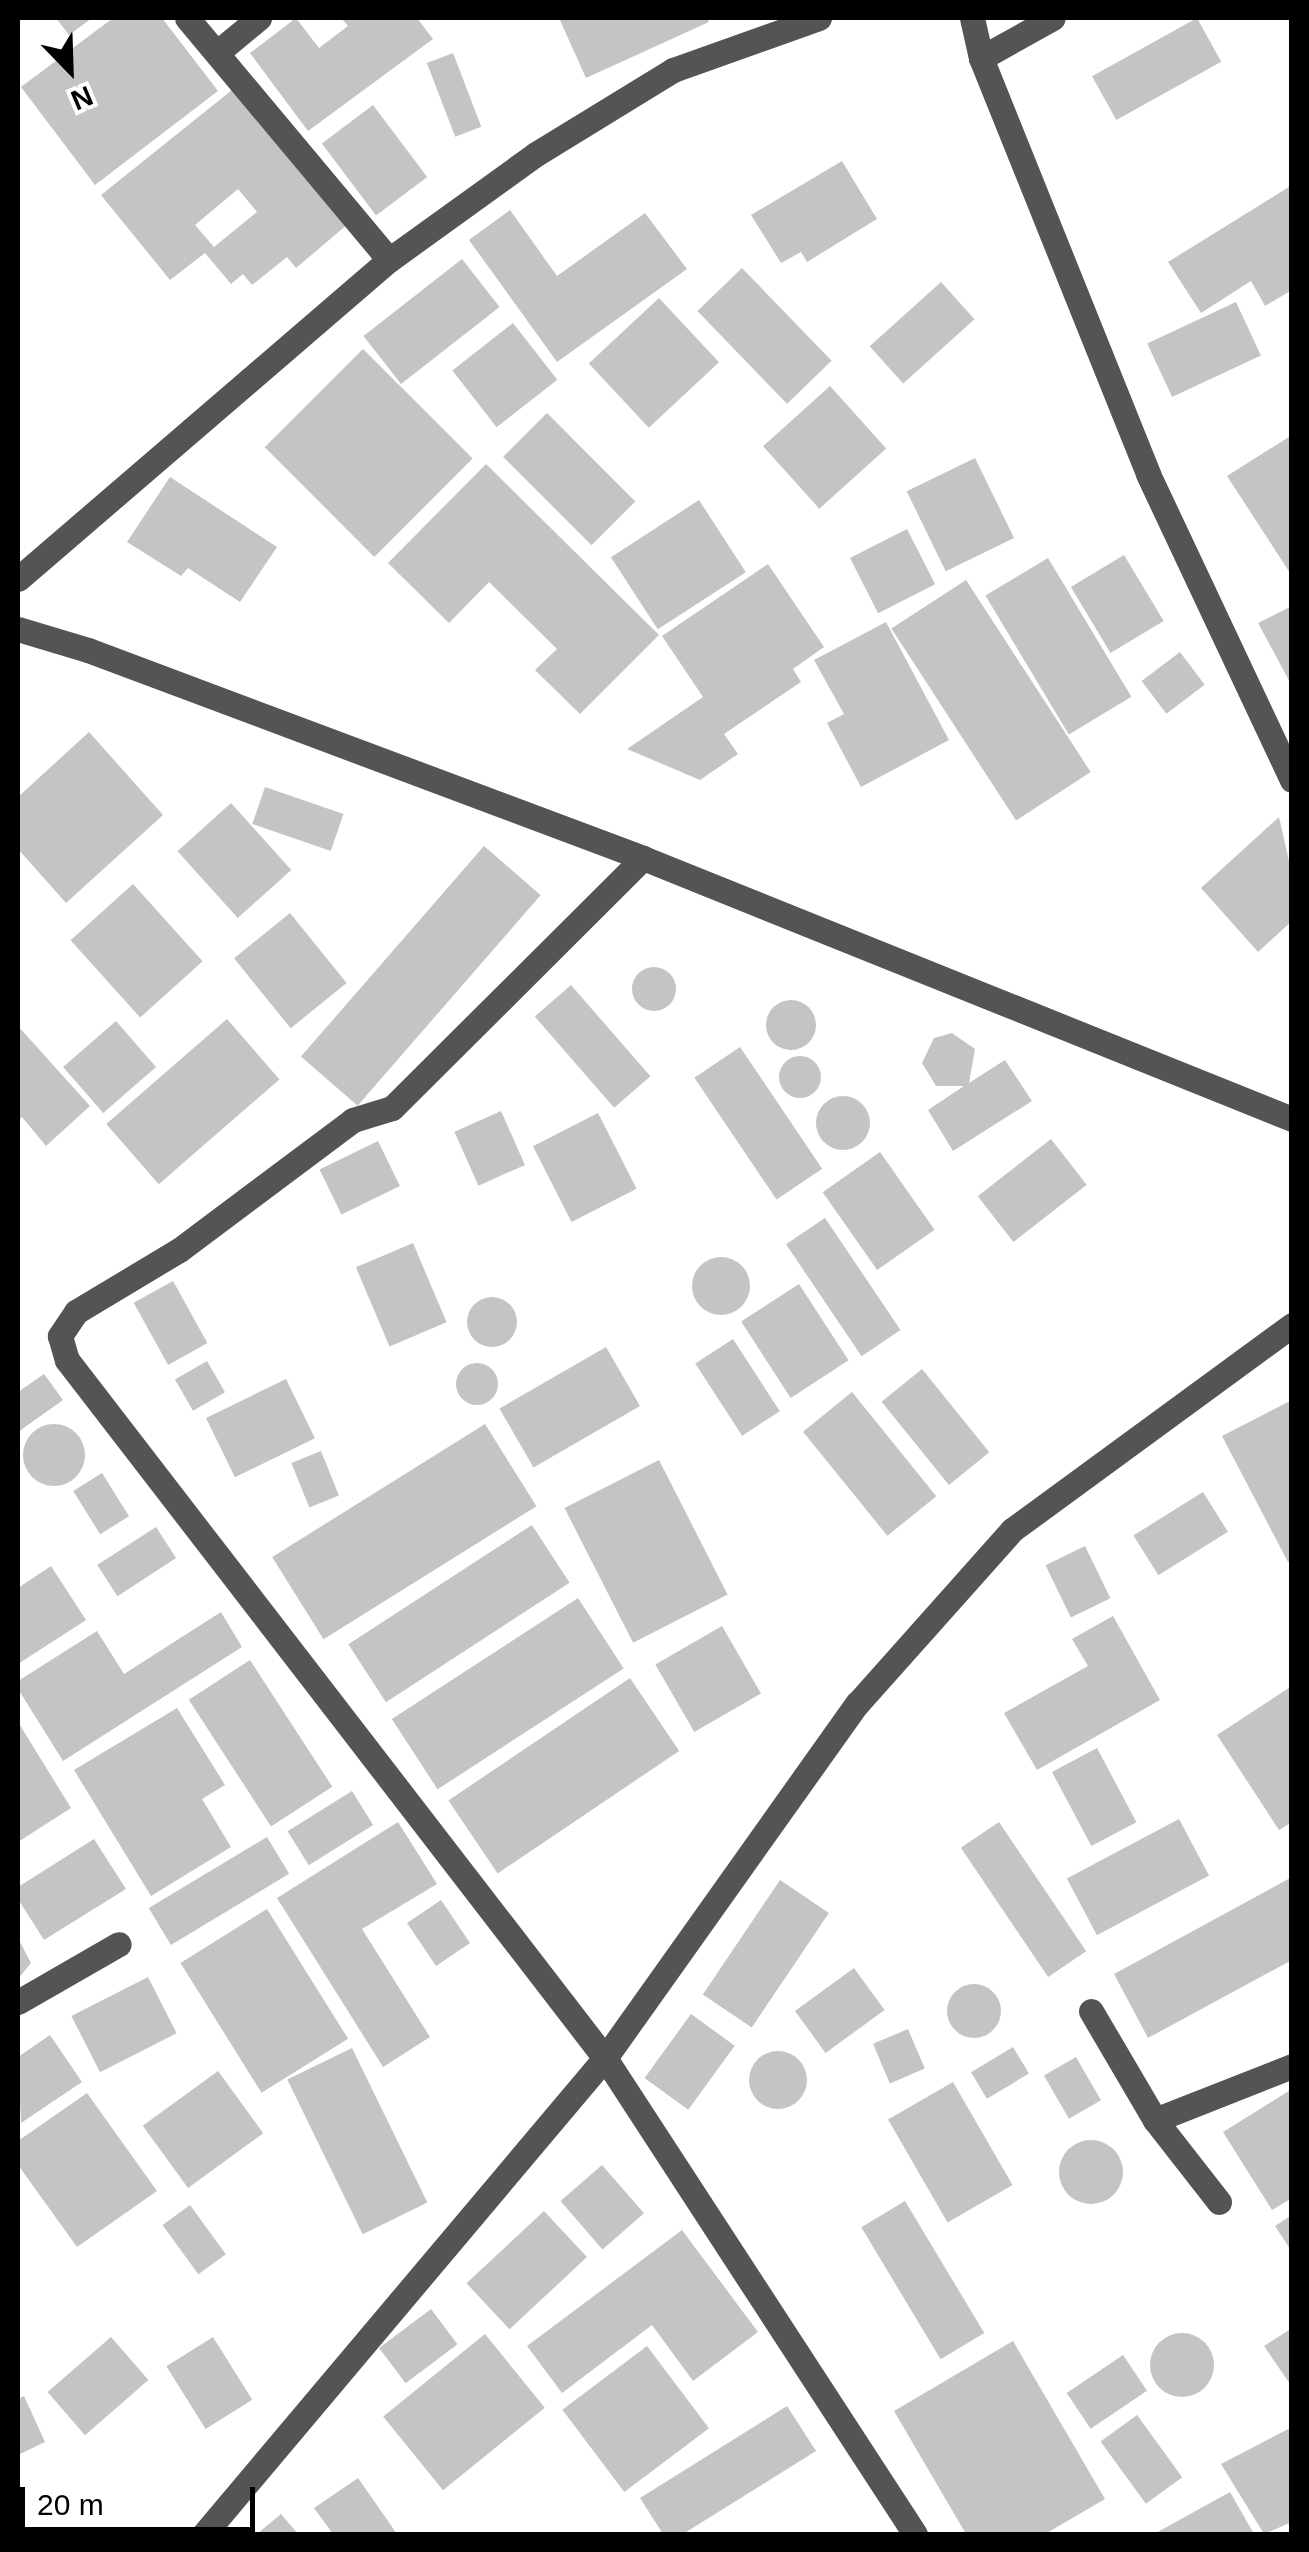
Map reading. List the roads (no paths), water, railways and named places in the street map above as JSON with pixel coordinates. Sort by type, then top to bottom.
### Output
[{"type":"street","points":[[187,18],[219,51],[389,260]]},
{"type":"street","points":[[219,51],[259,18]]},
{"type":"street","points":[[18,580],[389,260],[536,154],[672,70],[819,18]]},
{"type":"street","points":[[972,18],[981,58],[1148,474],[1292,780]]},
{"type":"street","points":[[981,58],[1052,18]]},
{"type":"street","points":[[18,630],[88,650],[643,858],[1292,1119]]},
{"type":"street","points":[[643,858],[392,1108],[353,1120],[179,1250],[76,1312],[60,1336],[67,1360],[605,2058],[915,2534]]},
{"type":"street","points":[[204,2534],[605,2058],[857,1704],[1012,1530],[1292,1325]]},
{"type":"street","points":[[18,2002],[119,1944]]},
{"type":"street","points":[[1091,2011],[1155,2120],[1219,2202]]},
{"type":"street","points":[[1155,2120],[1292,2066]]}]
